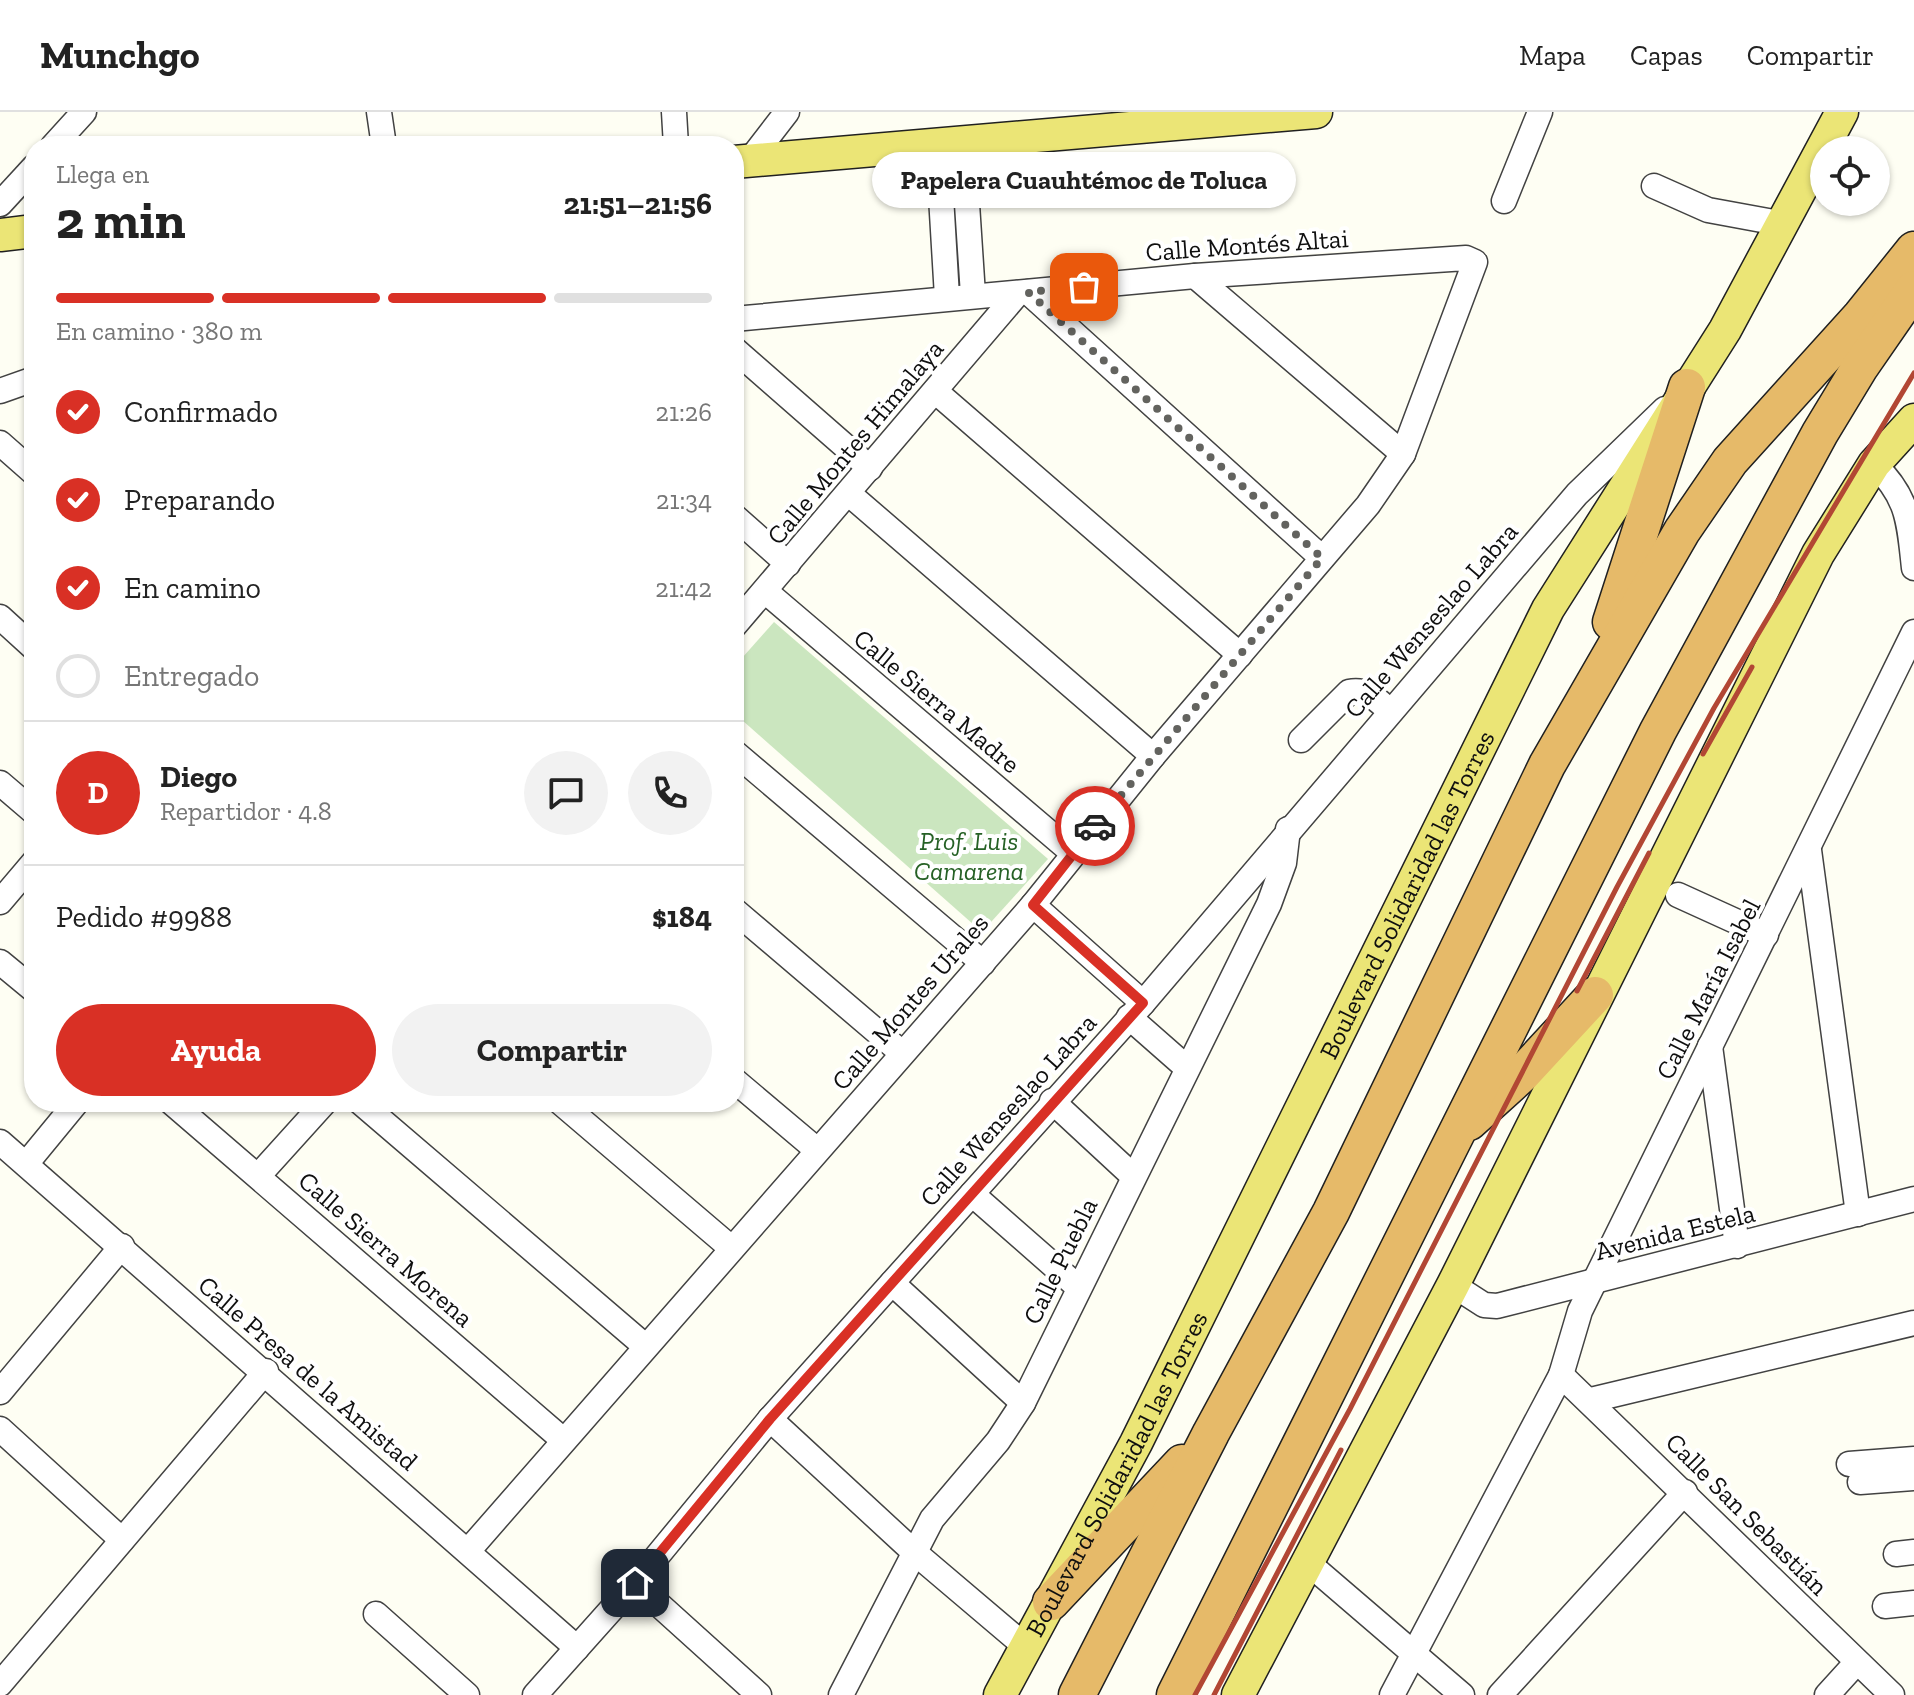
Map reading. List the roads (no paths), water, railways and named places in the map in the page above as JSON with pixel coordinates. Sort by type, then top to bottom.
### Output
[{"type":"highway","points":[[1077,1695],[1211,1433],[1331,1212],[1547,765],[1682,531],[1730,461],[1861,316],[1914,250]]},
{"type":"highway","points":[[1175,1695],[1658,731],[1820,433],[1860,367],[1914,289]]},
{"type":"highway","points":[[1547,765],[1571,702],[1616,611],[1687,387]]},
{"type":"highway","points":[[1453,1137],[1522,1074],[1595,995]]},
{"type":"highway","points":[[1051,1602],[1211,1433]]},
{"type":"main road","points":[[744,161],[1316,112]]},
{"type":"main road","points":[[1814,112],[1816,136]]},
{"type":"main road","name":"Boulevard Solidaridad las Torres","points":[[1830,136],[1842,112]]},
{"type":"main road","name":"Boulevard Solidaridad las Torres","points":[[1000,1695],[1136,1443],[1548,609],[1725,330],[1810,175]]},
{"type":"main road","points":[[0,235],[24,232]]},
{"type":"main road","points":[[1238,1695],[1453,1285],[1595,995],[1818,554],[1874,464],[1914,420]]},
{"type":"street","points":[[62,136],[84,112]]},
{"type":"street","points":[[379,112],[383,136]]},
{"type":"street","points":[[674,112],[675,136]]},
{"type":"street","points":[[744,159],[787,112]]},
{"type":"street","points":[[1504,201],[1540,112]]},
{"type":"street","points":[[951,144],[973,295]]},
{"type":"street","points":[[947,297],[951,144]]},
{"type":"street","points":[[0,204],[24,178]]},
{"type":"street","points":[[1654,186],[1708,210],[1784,224]]},
{"type":"street","name":"Calle Montés Altai","points":[[744,318],[1195,276],[1466,258],[1475,262]]},
{"type":"street","name":"Calle Montes Urales","points":[[468,1551],[562,1439],[1033,905],[1153,756],[1368,505],[1403,454],[1475,262]]},
{"type":"street","points":[[1195,276],[1403,454]]},
{"type":"street","points":[[1023,292],[1322,558]]},
{"type":"street","name":"Calle Montes Himalaya","points":[[744,615],[1023,292]]},
{"type":"street","points":[[744,358],[870,468]]},
{"type":"street","points":[[0,391],[24,383]]},
{"type":"street","name":"Calle Wenseslao Labra","points":[[535,1695],[635,1583],[770,1419],[1136,1010],[1577,494],[1687,387]]},
{"type":"street","points":[[935,391],[1240,655]]},
{"type":"street","points":[[0,443],[24,464]]},
{"type":"street","points":[[1874,464],[1903,500],[1909,516],[1914,568]]},
{"type":"street","points":[[848,493],[1153,756]]},
{"type":"street","points":[[744,525],[788,564]]},
{"type":"street","name":"Calle Sierra Madre","points":[[765,591],[1073,853]]},
{"type":"street","points":[[0,617],[24,639]]},
{"type":"street","name":"Calle María Isabel","points":[[1392,1695],[1561,1375],[1580,1311],[1594,1280],[1914,632]]},
{"type":"street","points":[[1301,740],[1349,692],[1359,689],[1370,694],[1390,711]]},
{"type":"street","points":[[744,760],[983,963]]},
{"type":"street","points":[[0,783],[24,803]]},
{"type":"street","name":"Calle Puebla","points":[[841,1695],[932,1519],[998,1441],[1023,1403],[1269,904],[1284,863],[1288,829]]},
{"type":"street","points":[[1809,850],[1858,1214]]},
{"type":"street","points":[[0,902],[24,874]]},
{"type":"street","points":[[1678,895],[1766,935]]},
{"type":"street","points":[[1033,905],[1136,1010],[1187,1068]]},
{"type":"street","points":[[744,919],[902,1053]]},
{"type":"street","points":[[0,962],[24,982]]},
{"type":"street","points":[[1710,1046],[1737,1246]]},
{"type":"street","points":[[744,1088],[817,1150]]},
{"type":"street","points":[[1052,1101],[1133,1176]]},
{"type":"street","points":[[26,1164],[69,1112]]},
{"type":"street","name":"Calle Sierra Morena","points":[[183,1112],[562,1439]]},
{"type":"street","points":[[259,1175],[316,1112]]},
{"type":"street","points":[[372,1112],[645,1346]]},
{"type":"street","points":[[572,1112],[730,1247]]},
{"type":"street","name":"Calle Presa de la Amistad","points":[[0,1142],[266,1371],[577,1648]]},
{"type":"street","points":[[972,1194],[1078,1287]]},
{"type":"street","name":"Avenida Estela","points":[[1453,1285],[1472,1299],[1497,1306],[1914,1199]]},
{"type":"street","points":[[0,1392],[122,1246]]},
{"type":"street","points":[[892,1283],[1023,1403]]},
{"type":"street","points":[[1591,1400],[1914,1323]]},
{"type":"street","points":[[0,1683],[266,1371]]},
{"type":"street","name":"Calle San Sebastián","points":[[1561,1375],[1591,1400],[1892,1695]]},
{"type":"street","points":[[770,1419],[914,1552],[1026,1647]]},
{"type":"street","points":[[0,1429],[122,1540]]},
{"type":"street","points":[[1914,1459],[1855,1473],[1914,1478]]},
{"type":"street","points":[[1500,1695],[1685,1492]]},
{"type":"street","points":[[1908,1549],[1914,1533]]},
{"type":"street","points":[[1307,1562],[1462,1695]]},
{"type":"street","points":[[635,1583],[759,1695]]},
{"type":"street","points":[[1885,1606],[1914,1603]]},
{"type":"street","points":[[376,1614],[467,1695]]},
{"type":"street","points":[[1827,1695],[1857,1662]]},
{"type":"railway","points":[[1195,1695],[1350,1409],[1617,887],[1714,708],[1914,373]]},
{"type":"railway","points":[[1703,754],[1752,667]]},
{"type":"railway","points":[[1577,991],[1649,853]]},
{"type":"railway","points":[[1214,1695],[1341,1450]]},
{"type":"place","name":"Papelera Cuauhtémoc de Toluca","points":[[1084,287]]},
{"type":"park label","name":"Prof. Luis Camarena","points":[[969,856]]}]
